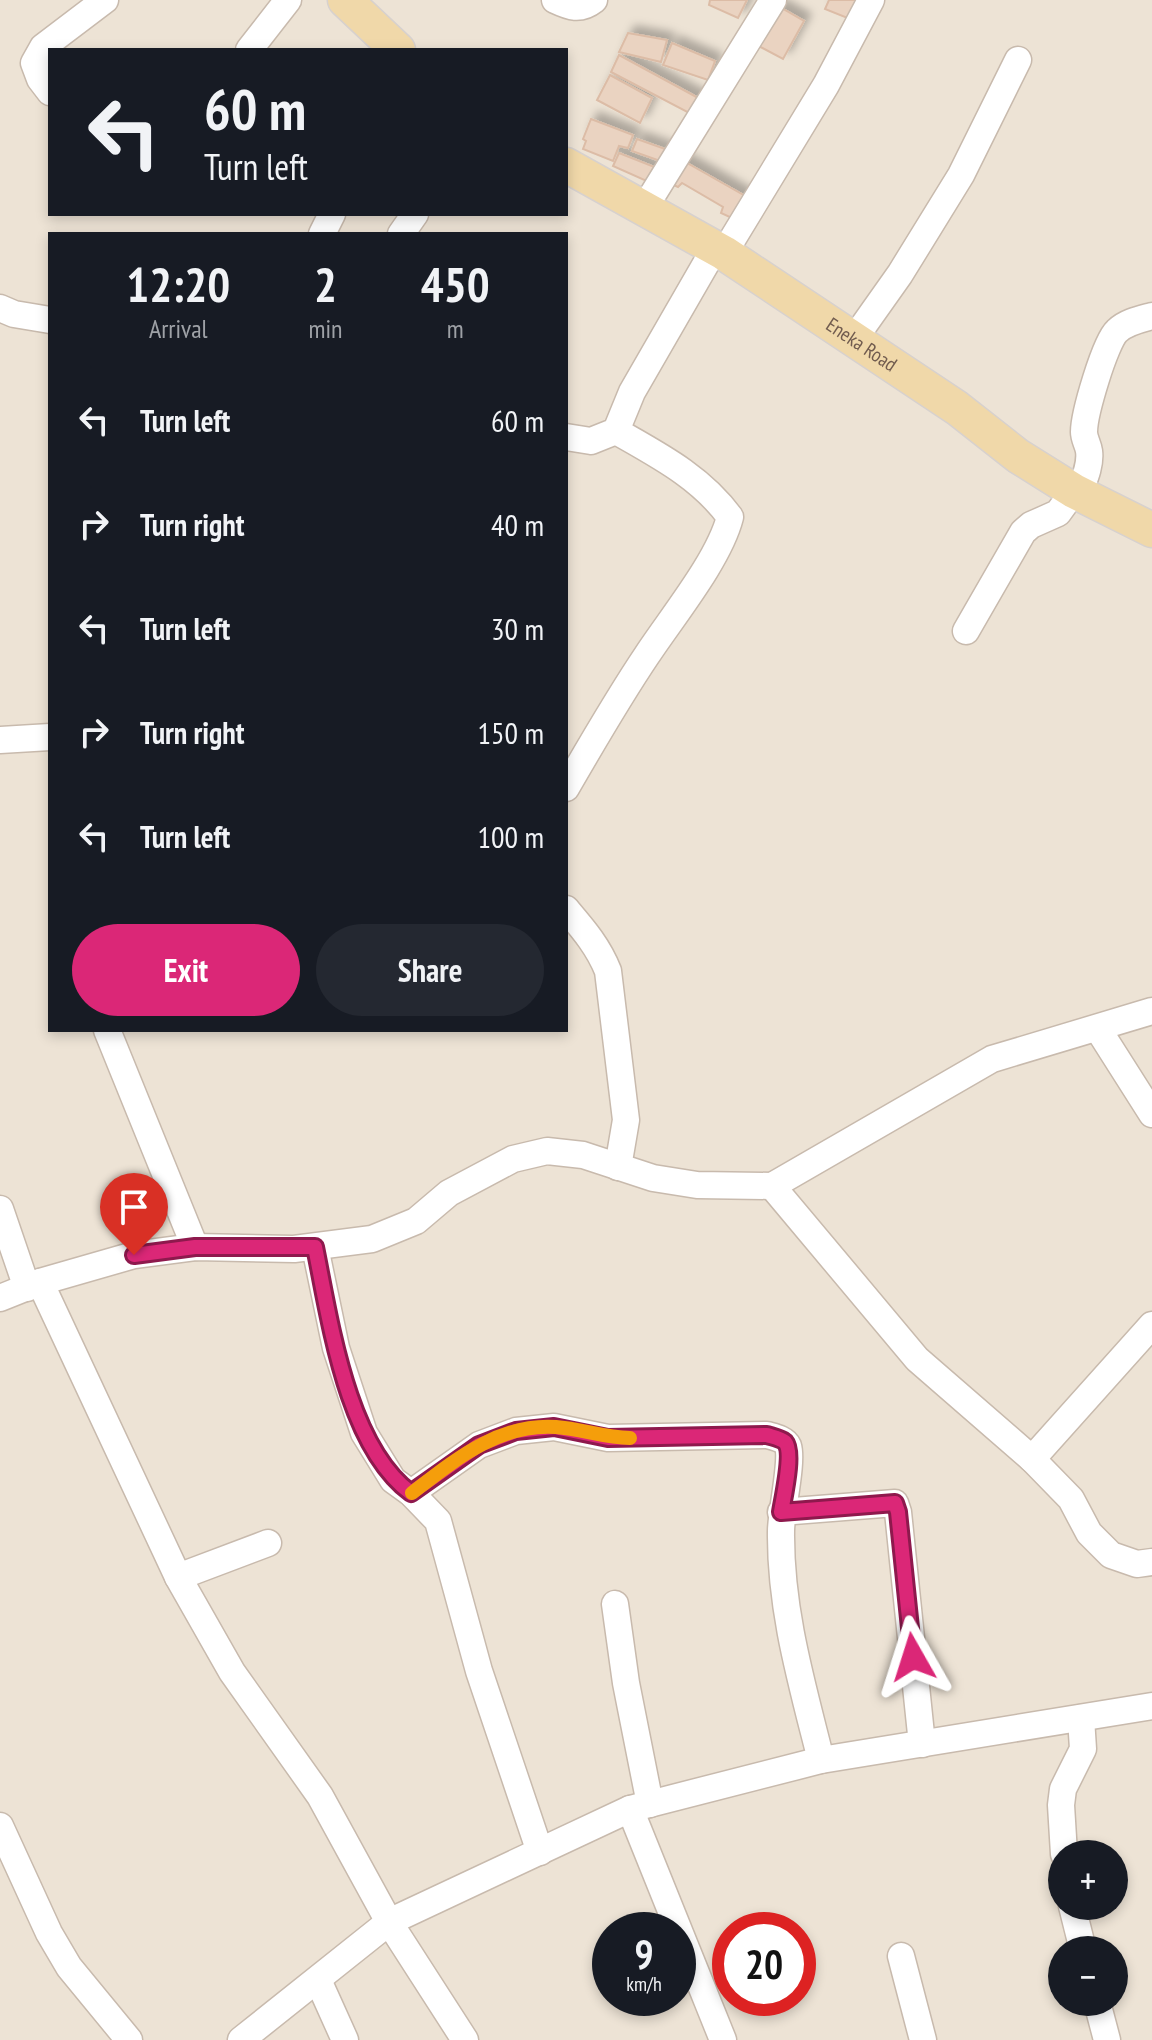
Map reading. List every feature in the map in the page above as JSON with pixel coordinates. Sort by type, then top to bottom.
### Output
[{"type":"main road","points":[[345,0],[396,48]]},
{"type":"main road","name":"Eneka Road","points":[[568,166],[719,251],[957,408],[1018,456],[1077,492],[1152,530]]},
{"type":"street","points":[[48,89],[34,63],[43,47],[105,0]]},
{"type":"street","points":[[251,48],[288,0]]},
{"type":"street","points":[[555,0],[570,8],[586,7],[594,0]]},
{"type":"street","points":[[645,207],[773,0]]},
{"type":"street","points":[[568,437],[591,441],[616,431],[632,392],[826,85],[871,0]]},
{"type":"street","points":[[854,339],[900,274],[961,175],[1018,60]]},
{"type":"street","points":[[0,308],[14,314],[48,320]]},
{"type":"street","points":[[966,631],[1023,532],[1058,513],[1077,492],[1088,468],[1085,416],[1104,360],[1116,332],[1134,321],[1152,316]]},
{"type":"street","points":[[568,785],[625,687],[706,567],[730,517],[686,472],[616,431]]},
{"type":"street","points":[[0,740],[48,737]]},
{"type":"street","points":[[568,911],[588,933],[608,971],[626,1120],[618,1167]]},
{"type":"street","points":[[0,1298],[134,1255],[195,1247],[315,1247],[372,1239],[416,1221],[449,1193],[513,1159],[547,1151],[583,1155],[653,1178],[697,1185],[772,1186],[992,1059],[1152,1011]]},
{"type":"street","points":[[1098,1029],[1152,1114]]},
{"type":"street","points":[[108,1032],[195,1247]]},
{"type":"street","points":[[772,1186],[917,1359],[1032,1459],[1071,1499],[1089,1533],[1111,1555],[1137,1564],[1152,1562]]},
{"type":"street","points":[[0,1209],[34,1285],[178,1577],[232,1672],[320,1796],[389,1922],[465,2040]]},
{"type":"street","points":[[315,1247],[336,1348],[364,1433],[393,1480],[411,1493],[438,1521],[479,1671],[540,1852]]},
{"type":"street","points":[[1032,1459],[1152,1325]]},
{"type":"street","points":[[411,1493],[479,1445],[516,1431],[554,1427],[608,1438],[767,1435],[783,1440],[788,1447],[788,1470],[781,1512],[784,1592],[792,1646],[821,1760]]},
{"type":"street","points":[[781,1512],[895,1503],[922,1744]]},
{"type":"street","points":[[178,1577],[268,1543]]},
{"type":"street","points":[[615,1604],[640,1807],[723,2040]]},
{"type":"street","points":[[241,2040],[389,1922],[640,1807],[821,1760],[1152,1706]]},
{"type":"street","points":[[1063,1840],[1063,1789],[1083,1749],[1081,1718]]},
{"type":"street","points":[[0,1826],[49,1933],[69,1967],[129,2040]]},
{"type":"street","points":[[901,1956],[923,2040]]},
{"type":"street","points":[[318,1980],[345,2040]]},
{"type":"street","points":[[1101,2016],[1107,2040]]},
{"type":"shaded area","points":[[0,0],[1152,0],[1152,2040],[0,2040]]},
{"type":"building","points":[[710,0],[747,0],[738,18],[709,5]]},
{"type":"building","points":[[829,0],[859,0],[850,19],[825,9]]},
{"type":"building","points":[[778,6],[804,21],[783,59],[755,44]]},
{"type":"building","points":[[628,33],[667,40],[661,62],[619,52]]},
{"type":"building","points":[[672,43],[715,61],[708,80],[663,65]]},
{"type":"building","points":[[619,55],[702,100],[693,115],[611,72]]},
{"type":"building","points":[[610,75],[652,98],[640,123],[597,100]]},
{"type":"building","points":[[591,119],[633,135],[628,148],[619,146],[613,161],[583,149],[586,141],[583,139]]},
{"type":"building","points":[[637,139],[668,150],[663,162],[632,151]]},
{"type":"building","points":[[619,153],[657,168],[651,183],[613,166]]},
{"type":"building","points":[[680,159],[747,197],[734,219],[721,213],[723,207],[682,183],[678,187],[667,182]]},
{"type":"slow traffic","points":[[412,1493],[479,1445],[516,1431],[554,1427],[608,1438],[630,1438]]},
{"type":"route","points":[[134,1255],[195,1247],[315,1247],[336,1348],[364,1433],[393,1480],[411,1493],[479,1445],[516,1431],[554,1427],[608,1438],[767,1435],[783,1440],[788,1447],[788,1470],[781,1512],[895,1503],[913,1657]]}]
